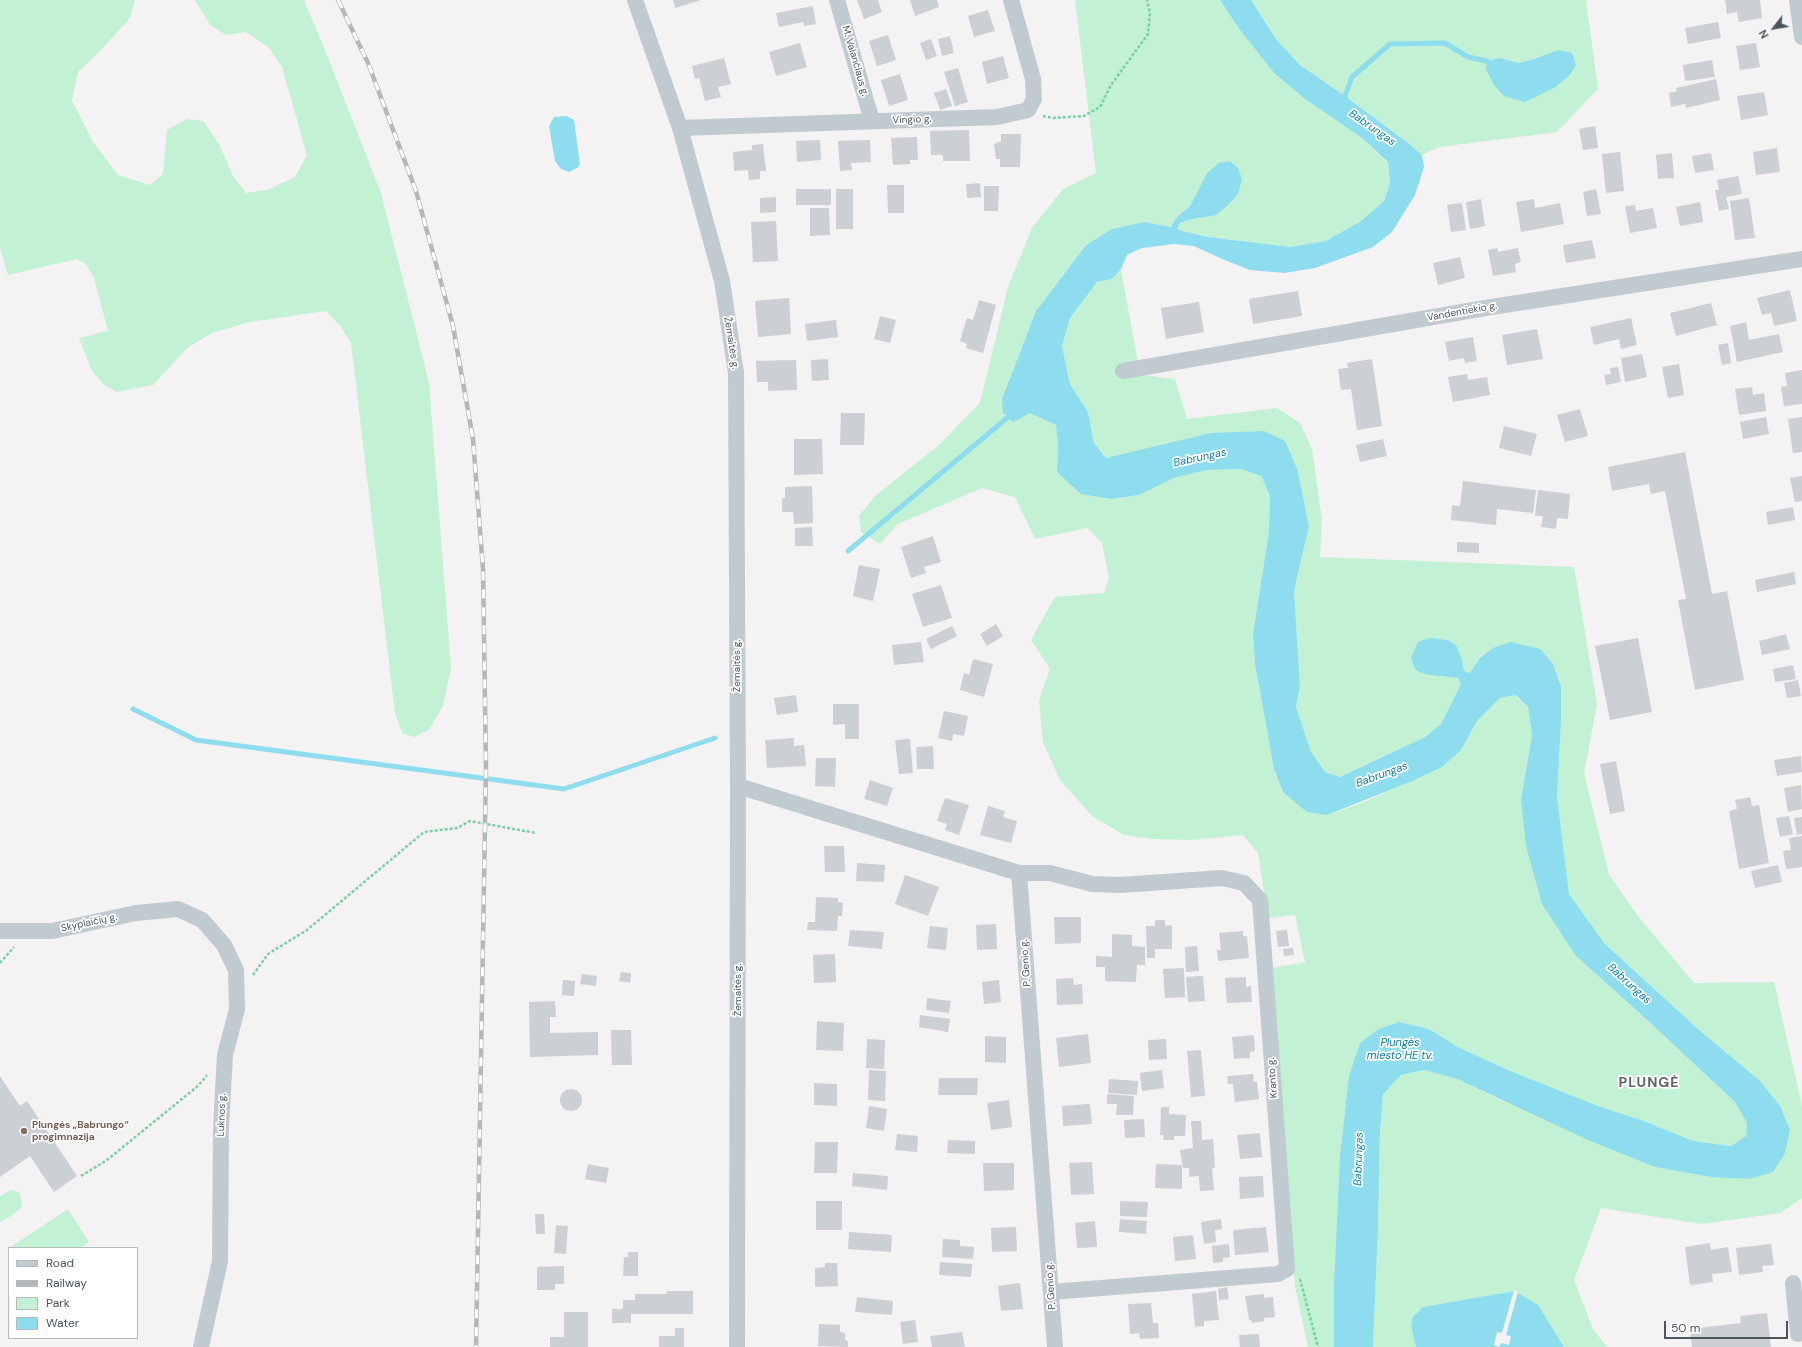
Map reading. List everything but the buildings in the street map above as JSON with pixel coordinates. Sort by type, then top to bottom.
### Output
[{"type":"street","name":"Žemaitės g.","points":[[634,0],[680,128],[722,281],[736,373],[738,1347]]},
{"type":"street","name":"M. Valančiaus g.","points":[[837,0],[872,121]]},
{"type":"street","points":[[1011,0],[1033,79],[1034,99],[1028,110]]},
{"type":"street","points":[[1797,0],[1802,37]]},
{"type":"street","name":"Vingio g.","points":[[680,128],[997,117],[1028,110]]},
{"type":"street","name":"Vandentiekio g.","points":[[1123,371],[1484,308],[1802,259]]},
{"type":"street","points":[[738,786],[1019,872]]},
{"type":"street","name":"Kranto g.","points":[[1019,872],[1050,873],[1092,884],[1120,885],[1222,878],[1244,883],[1260,900],[1286,1269]]},
{"type":"street","name":"P. Genio g.","points":[[1019,872],[1055,1347]]},
{"type":"street","name":"Luknos g.","points":[[178,909],[202,920],[224,945],[236,970],[237,1008],[225,1056],[221,1128],[220,1261],[201,1347]]},
{"type":"street","name":"Skyplaičių g.","points":[[0,931],[52,931],[136,913],[178,909]]},
{"type":"street","points":[[1051,1292],[1278,1274],[1286,1269]]},
{"type":"street","points":[[1793,1283],[1798,1334],[1802,1333]]},
{"type":"path","points":[[1028,110],[1038,115],[1053,118],[1084,116],[1100,107],[1111,86],[1148,34],[1150,13],[1147,0]]},
{"type":"path","points":[[237,996],[268,954],[307,930],[424,832],[458,828],[470,821],[536,833]]},
{"type":"path","points":[[81,1176],[107,1160],[198,1086],[225,1056]]},
{"type":"path","points":[[1286,1269],[1300,1279],[1318,1347]]},
{"type":"green space","points":[[0,0],[135,0],[130,18],[101,50],[78,72],[72,101],[93,142],[118,175],[150,185],[163,174],[167,130],[187,119],[203,121],[219,144],[233,176],[246,193],[267,190],[295,177],[307,155],[282,67],[269,48],[246,32],[226,35],[210,25],[195,0],[304,0],[381,193],[429,383],[451,668],[443,706],[429,730],[414,737],[402,733],[395,713],[351,343],[342,328],[326,311],[249,322],[212,333],[187,348],[153,385],[117,392],[104,385],[92,371],[79,338],[108,331],[94,278],[86,264],[77,259],[8,275],[0,248]]},
{"type":"green space","points":[[1075,0],[1220,0],[1240,30],[1274,73],[1305,99],[1362,138],[1388,163],[1390,183],[1384,201],[1361,221],[1326,241],[1290,247],[1208,237],[1177,229],[1180,223],[1202,218],[1207,173],[1190,206],[1177,217],[1171,227],[1144,222],[1112,229],[1086,245],[1036,311],[1002,399],[1056,425],[1058,446],[1057,472],[1111,499],[1139,495],[1174,478],[1207,470],[1241,469],[1261,476],[1270,496],[1269,531],[1253,634],[1255,664],[1274,769],[1283,792],[1327,815],[1362,803],[1441,767],[1461,750],[1477,721],[1500,698],[1515,695],[1528,707],[1532,735],[1521,799],[1576,956],[1735,1102],[1747,1123],[1746,1136],[1731,1146],[1693,1141],[1644,1121],[1598,1106],[1508,1070],[1458,1047],[1429,1029],[1360,1043],[1349,1075],[1340,1155],[1334,1284],[1334,1347],[1308,1347],[1295,1286],[1272,968],[1305,962],[1295,915],[1268,918],[1258,853],[1243,835],[1191,840],[1153,839],[1124,835],[1092,816],[1060,780],[1043,742],[1039,700],[1050,669],[1031,640],[1055,597],[1104,593],[1109,578],[1102,543],[1088,528],[1035,539],[1015,497],[982,488],[898,524],[880,544],[861,532],[859,516],[875,496],[939,445],[980,403],[1008,287],[1032,228],[1063,189],[1096,173]]},
{"type":"green space","points":[[1251,0],[1586,0],[1598,89],[1557,132],[1439,147],[1422,155],[1345,96],[1300,65],[1276,39]],"holes":[[[1558,50],[1494,85],[1500,58],[1518,63]]]},
{"type":"green space","points":[[1121,269],[1140,375],[1175,379],[1187,419],[1277,408],[1300,423],[1312,449],[1322,521],[1320,557],[1574,567],[1597,704],[1584,773],[1609,875],[1638,916],[1694,983],[1774,982],[1802,1106],[1802,1198],[1780,1213],[1701,1224],[1601,1208],[1574,1280],[1593,1329],[1607,1347],[1564,1347],[1561,1344],[1411,1326],[1416,1347],[1373,1347],[1380,1133],[1383,1093],[1401,1075],[1424,1070],[1457,1079],[1496,1098],[1655,1167],[1710,1177],[1749,1179],[1760,1081],[1698,1029],[1605,944],[1569,894],[1557,796],[1561,723],[1493,648],[1481,658],[1471,673],[1464,671],[1462,660],[1430,675],[1458,678],[1461,684],[1441,724],[1425,737],[1340,777],[1325,772],[1311,752],[1296,707],[1300,684],[1294,591],[1309,526],[1298,471],[1141,451],[1106,458],[1094,443],[1088,412],[1070,384],[1062,346],[1070,318],[1097,282],[1112,279]]},
{"type":"green space","points":[[11,1190],[19,1192],[22,1202],[21,1208],[0,1222],[0,1196]]},
{"type":"green space","points":[[68,1209],[89,1242],[82,1247],[11,1247]]},
{"type":"water","points":[[1220,0],[1251,0],[1276,39],[1300,65],[1345,96],[1408,143],[1422,155],[1424,167],[1415,195],[1392,232],[1373,247],[1315,268],[1284,273],[1250,270],[1194,246],[1174,244],[1142,248],[1127,255],[1121,269],[1112,279],[1097,282],[1070,318],[1062,346],[1070,384],[1088,412],[1094,443],[1106,458],[1211,433],[1264,431],[1285,441],[1298,471],[1309,526],[1294,591],[1300,685],[1296,707],[1311,752],[1325,772],[1340,777],[1425,737],[1441,724],[1461,684],[1458,678],[1430,675],[1421,673],[1415,669],[1411,658],[1418,642],[1430,638],[1447,640],[1456,645],[1462,660],[1464,671],[1470,673],[1480,658],[1493,648],[1511,642],[1540,649],[1553,664],[1561,687],[1561,723],[1557,796],[1569,894],[1605,944],[1698,1029],[1760,1081],[1780,1106],[1790,1130],[1785,1153],[1773,1172],[1749,1179],[1710,1177],[1655,1167],[1588,1140],[1457,1079],[1424,1070],[1401,1075],[1383,1094],[1380,1133],[1373,1347],[1334,1347],[1334,1284],[1340,1155],[1349,1075],[1360,1043],[1379,1029],[1399,1022],[1429,1029],[1458,1047],[1508,1070],[1598,1106],[1644,1121],[1693,1141],[1731,1146],[1746,1136],[1747,1123],[1735,1102],[1576,956],[1542,904],[1526,846],[1521,799],[1532,735],[1528,707],[1516,695],[1500,698],[1477,721],[1461,750],[1442,767],[1410,782],[1327,815],[1307,812],[1283,792],[1274,769],[1255,664],[1253,634],[1269,531],[1270,496],[1261,476],[1241,469],[1207,470],[1174,478],[1139,495],[1111,499],[1081,494],[1057,472],[1058,446],[1056,425],[1030,413],[1013,422],[1003,413],[1002,399],[1036,311],[1086,245],[1112,229],[1144,222],[1171,227],[1177,217],[1190,206],[1207,173],[1219,163],[1230,161],[1238,168],[1242,179],[1238,194],[1216,215],[1188,220],[1180,223],[1177,229],[1208,237],[1290,247],[1326,241],[1361,221],[1384,201],[1390,183],[1388,162],[1362,138],[1305,99],[1274,73],[1240,30]]},
{"type":"water","points":[[1558,50],[1572,53],[1576,65],[1570,75],[1554,88],[1525,102],[1504,96],[1494,85],[1486,69],[1487,61],[1500,58],[1518,63]]},
{"type":"water","points":[[566,116],[574,120],[580,165],[569,172],[561,169],[555,161],[549,126],[554,117]]},
{"type":"water","points":[[1515,1291],[1538,1305],[1564,1347],[1416,1347],[1411,1326],[1413,1317],[1423,1307]]},
{"type":"pier","points":[[1514,1290],[1518,1292],[1506,1335],[1511,1336],[1509,1345],[1501,1343],[1499,1347],[1494,1345],[1497,1332],[1502,1333]]},
{"type":"waterway","points":[[1345,101],[1345,96],[1352,77],[1390,44],[1445,43],[1468,57],[1487,61]]},
{"type":"waterway","points":[[848,551],[1013,413]]},
{"type":"waterway","points":[[133,709],[196,740],[564,789],[715,738]]},
{"type":"railway","points":[[338,0],[368,63],[416,191],[453,326],[473,439],[483,569],[486,767],[476,1347]]},
{"type":"place","name":"Plungės „Babrungo“ progimnazija","points":[[24,1131]]},
{"type":"district","name":"PLUNGĖ","points":[[1649,1083]]},
{"type":"water label","name":"Babrungas","points":[[1372,128]]},
{"type":"water label","name":"Babrungas","points":[[1200,458]]},
{"type":"water label","name":"Babrungas","points":[[1382,775]]},
{"type":"water label","name":"Babrungas","points":[[1629,984]]},
{"type":"water label","name":"Plungės miesto HE tv.","points":[[1400,1049]]},
{"type":"water label","name":"Babrungas","points":[[1359,1159]]}]
